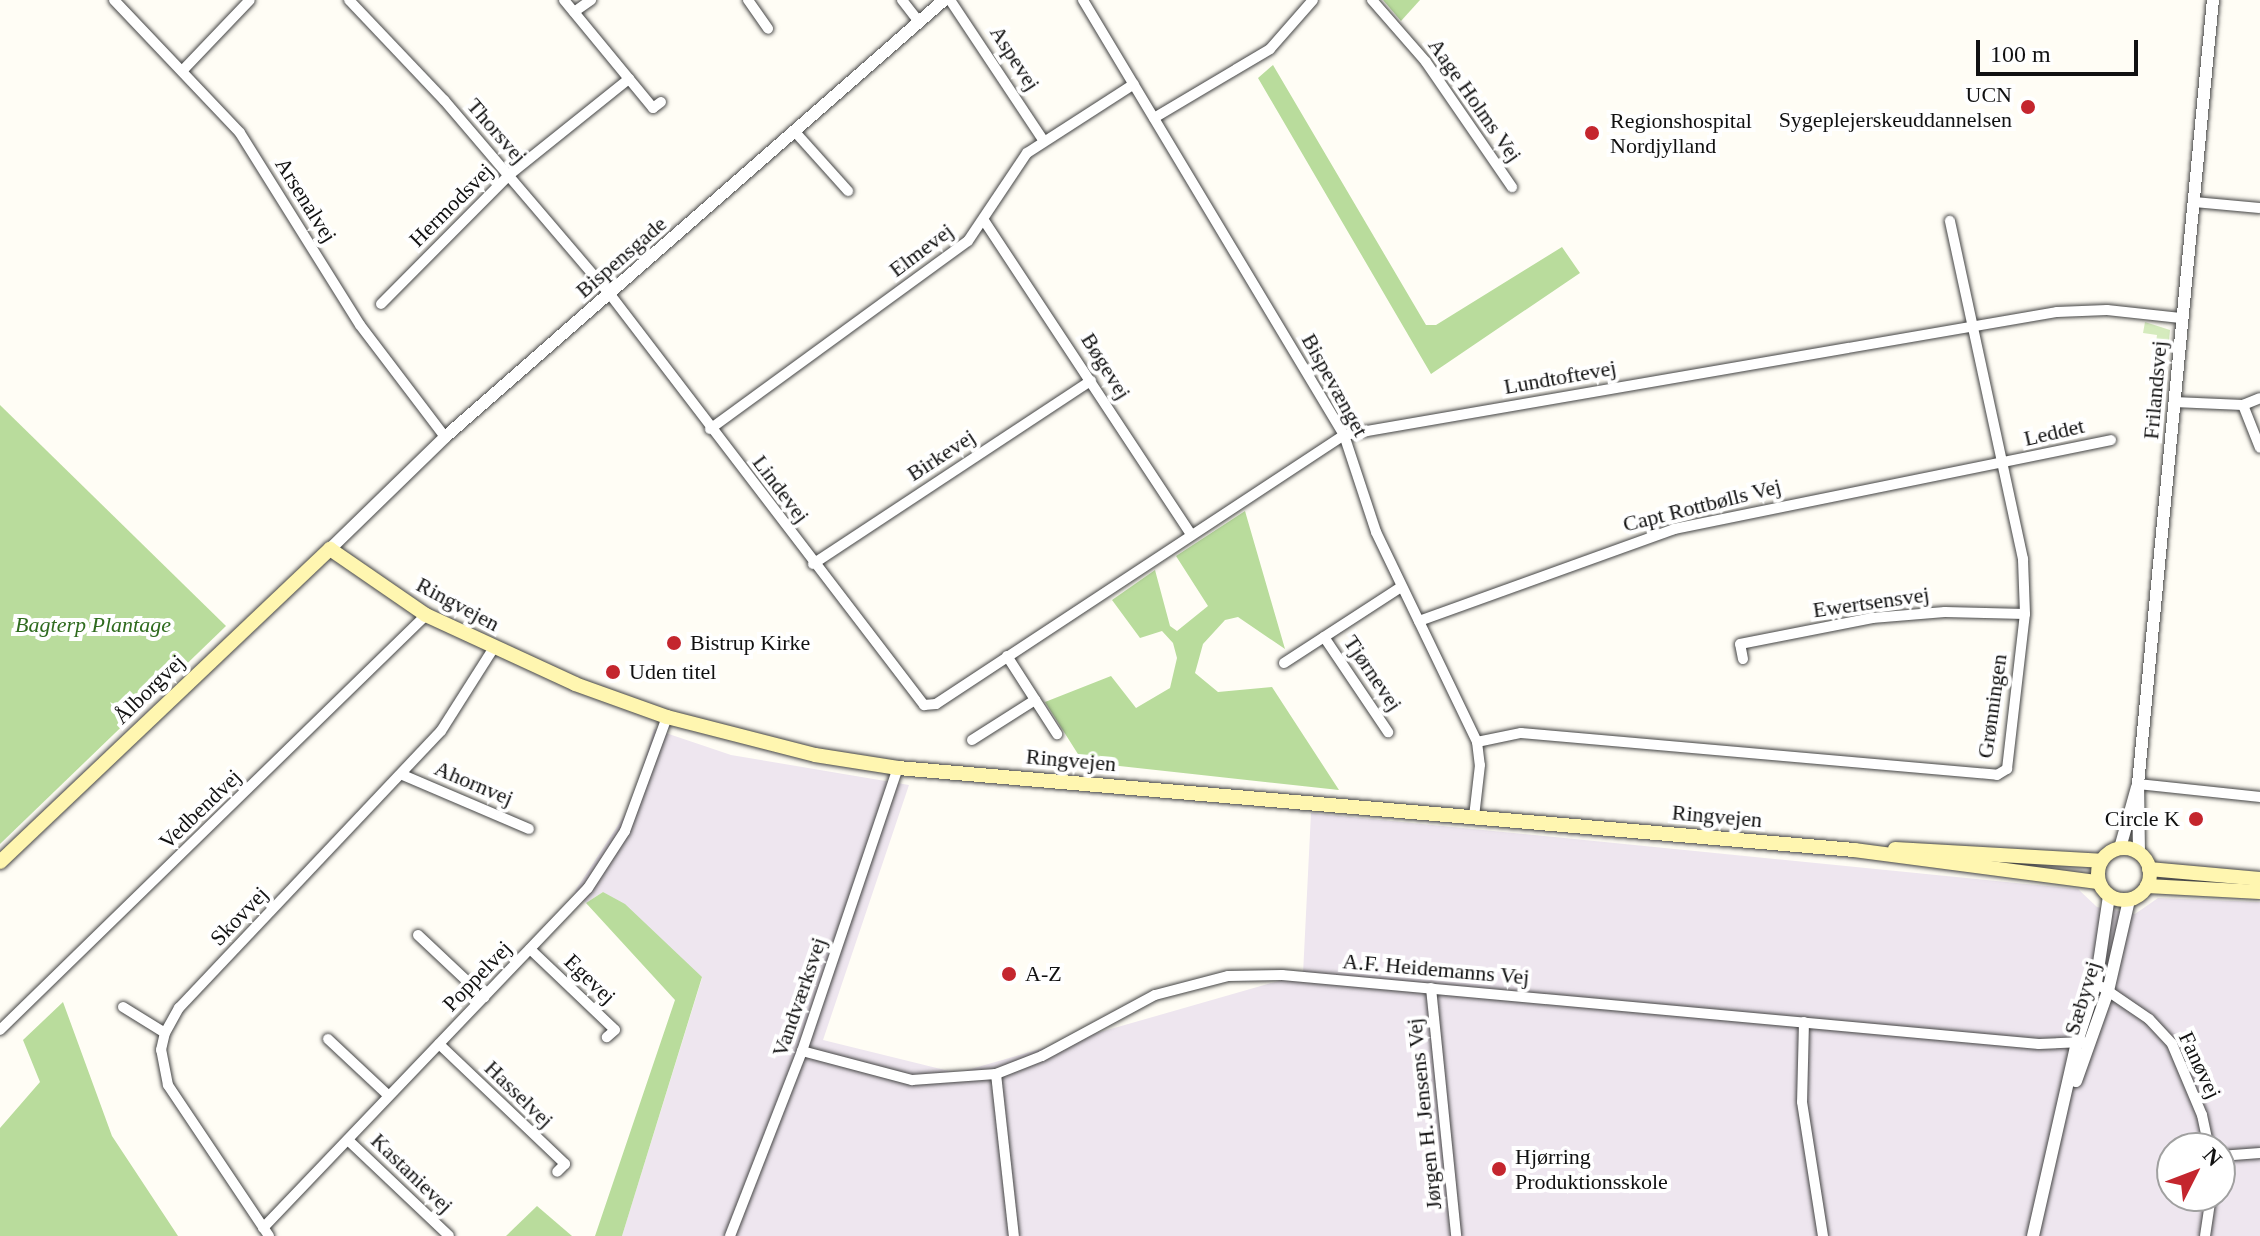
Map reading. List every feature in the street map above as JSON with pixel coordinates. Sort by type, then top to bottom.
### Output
[{"type":"main road","name":"Ringvejen","points":[[330,549],[426,615],[493,649],[667,717],[761,743],[898,768],[1854,850],[2098,882]]},
{"type":"main road","name":"Ålborgvej","points":[[0,862],[330,549]]},
{"type":"main road","points":[[2147,886],[2149,869],[2139,853],[2120,848],[2101,861],[2098,882],[2109,896],[2129,900],[2147,886],[2260,892]]},
{"type":"main road","name":"Ringvejen","points":[[1854,850],[1933,849],[2101,861]]},
{"type":"main road","points":[[2149,869],[2260,879]]},
{"type":"street","name":"Arsenalvej","points":[[114,0],[184,69],[240,133],[360,325],[445,437]]},
{"type":"street","points":[[184,69],[250,0]]},
{"type":"street","name":"Thorsvej","points":[[349,0],[509,175],[609,293]]},
{"type":"street","points":[[564,0],[653,108],[661,102]]},
{"type":"street","points":[[574,12],[591,0]]},
{"type":"street","points":[[748,0],[768,29]]},
{"type":"street","points":[[902,0],[919,22]]},
{"type":"street","name":"Bispensgade","points":[[330,549],[445,437],[796,133],[944,0]]},
{"type":"street","name":"Aspevej","points":[[950,0],[1043,140]]},
{"type":"street","name":"Bispevænget","points":[[1083,0],[1344,435],[1376,532],[1477,742],[1474,817]]},
{"type":"street","points":[[1154,118],[1270,49],[1313,0]]},
{"type":"street","name":"Aage Holms Vej","points":[[1372,0],[1426,62],[1512,187]]},
{"type":"street","name":"Frilandsvej","points":[[2139,853],[2138,784],[2213,0]]},
{"type":"street","name":"Hermodsvej","points":[[381,304],[509,175],[629,79]]},
{"type":"street","name":"Elmevej","points":[[710,429],[968,241],[985,222],[1015,169],[1043,140],[1134,84]]},
{"type":"street","points":[[796,133],[848,191]]},
{"type":"street","points":[[2194,202],[2260,208]]},
{"type":"street","name":"Grønningen","points":[[1477,742],[1521,733],[1997,775],[2007,769],[2025,614],[2023,559],[2006,464],[1950,221]]},
{"type":"street","name":"Bøgevej","points":[[985,222],[1190,533]]},
{"type":"street","name":"Lindevej","points":[[609,293],[813,564],[924,705]]},
{"type":"street","name":"Lundtoftevej","points":[[924,705],[936,704],[1190,533],[1344,435],[2057,312],[2107,310],[2181,318]]},
{"type":"street","name":"Birkevej","points":[[813,564],[1091,381]]},
{"type":"street","points":[[2174,402],[2243,405],[2260,398]]},
{"type":"street","points":[[2243,405],[2260,448]]},
{"type":"street","name":"Leddet","points":[[2006,464],[2111,440]]},
{"type":"street","name":"Capt Rottbølls Vej","points":[[1419,621],[1674,529],[2006,464]]},
{"type":"street","name":"Tjørnevej","points":[[1284,663],[1401,587]]},
{"type":"street","name":"Ewertsensvej","points":[[1743,659],[1740,644],[1872,618],[1945,612],[2025,614]]},
{"type":"street","name":"Vedbendvej","points":[[0,1030],[426,615]]},
{"type":"street","name":"Tjørnevej","points":[[1324,637],[1388,732]]},
{"type":"street","name":"Skovvej","points":[[165,1033],[179,1008],[403,775],[469,693],[493,649]]},
{"type":"street","points":[[1007,656],[1057,734]]},
{"type":"street","points":[[972,740],[1035,700]]},
{"type":"street","name":"Poppelvej","points":[[266,1232],[389,1096],[588,888],[625,831],[667,717]]},
{"type":"street","name":"Vandværksvej","points":[[730,1236],[802,1051],[898,768]]},
{"type":"street","name":"Ahornvej","points":[[403,775],[529,829]]},
{"type":"street","points":[[2138,784],[2260,797]]},
{"type":"street","name":"Frilandsvej","points":[[2120,848],[2138,784]]},
{"type":"street","name":"Sæbyvej","points":[[2033,1236],[2083,1042],[2096,983],[2109,896]]},
{"type":"street","name":"Sæbyvej","points":[[2083,1042],[2108,991],[2129,900]]},
{"type":"street","points":[[418,935],[484,997]]},
{"type":"street","name":"Egevej","points":[[530,949],[615,1030],[607,1037]]},
{"type":"street","name":"A.F. Heidemanns Vej","points":[[802,1051],[912,1080],[996,1074],[1042,1056],[1155,995],[1198,981],[1282,975],[2039,1044],[2083,1042]]},
{"type":"street","name":"Fanøvej","points":[[2096,983],[2149,1019],[2172,1044],[2202,1115],[2206,1132]]},
{"type":"street","name":"Jørgen H. Jensens Vej","points":[[1431,988],[1456,1236]]},
{"type":"street","points":[[123,1007],[165,1033],[162,1059],[168,1085],[266,1232]]},
{"type":"street","points":[[1804,1022],[1802,1102],[1823,1236]]},
{"type":"street","points":[[328,1039],[389,1096]]},
{"type":"street","name":"Hasselvej","points":[[439,1044],[565,1164],[557,1172]]},
{"type":"street","points":[[996,1074],[1014,1236]]},
{"type":"street","name":"Kastanievej","points":[[348,1140],[449,1236]]},
{"type":"street","points":[[2236,1155],[2260,1153]]},
{"type":"street","points":[[2205,1236],[2209,1212]]},
{"type":"shaded area","points":[[654,729],[731,755],[909,785],[823,1040],[957,1073],[1303,974],[1311,813],[2078,889],[2097,907],[2135,914],[2158,898],[2260,902],[2260,1236],[622,1236],[702,978],[603,892],[586,903],[575,891],[632,804]]},
{"type":"green space","points":[[1383,0],[1420,0],[1401,21]]},
{"type":"green space","points":[[1273,65],[1426,325],[1436,325],[1562,247],[1580,273],[1431,374],[1258,78]]},
{"type":"green space","points":[[2145,322],[2170,330],[2168,351],[2155,350],[2157,335],[2143,333]]},
{"type":"green space","name":"Bagterp Plantage","points":[[0,405],[226,626],[0,844]]},
{"type":"green space","points":[[1245,511],[1285,649],[1238,617],[1225,620],[1203,644],[1195,673],[1218,692],[1272,687],[1339,790],[1083,762],[1045,702],[1111,676],[1136,708],[1170,688],[1177,658],[1173,643],[1162,631],[1140,638],[1112,600],[1155,570],[1170,626],[1177,631],[1208,606],[1176,556]]},
{"type":"green space","points":[[603,892],[625,904],[702,977],[622,1236],[595,1236],[675,1000],[586,903]]},
{"type":"green space","points":[[63,1002],[112,1136],[178,1236],[0,1236],[0,1128],[40,1082],[23,1040]]},
{"type":"green space","points":[[537,1206],[572,1236],[506,1236]]},
{"type":"place","name":"UCN Sygeplejerskeuddannelsen","points":[[2028,107]]},
{"type":"place","name":"Regionshospital Nordjylland","points":[[1592,133]]},
{"type":"place","name":"Bistrup Kirke","points":[[674,643]]},
{"type":"place","name":"Uden titel","points":[[613,672]]},
{"type":"place","name":"Circle K","points":[[2196,819]]},
{"type":"place","name":"A-Z","points":[[1009,974]]},
{"type":"place","name":"Hjørring Produktionsskole","points":[[1499,1169]]}]
